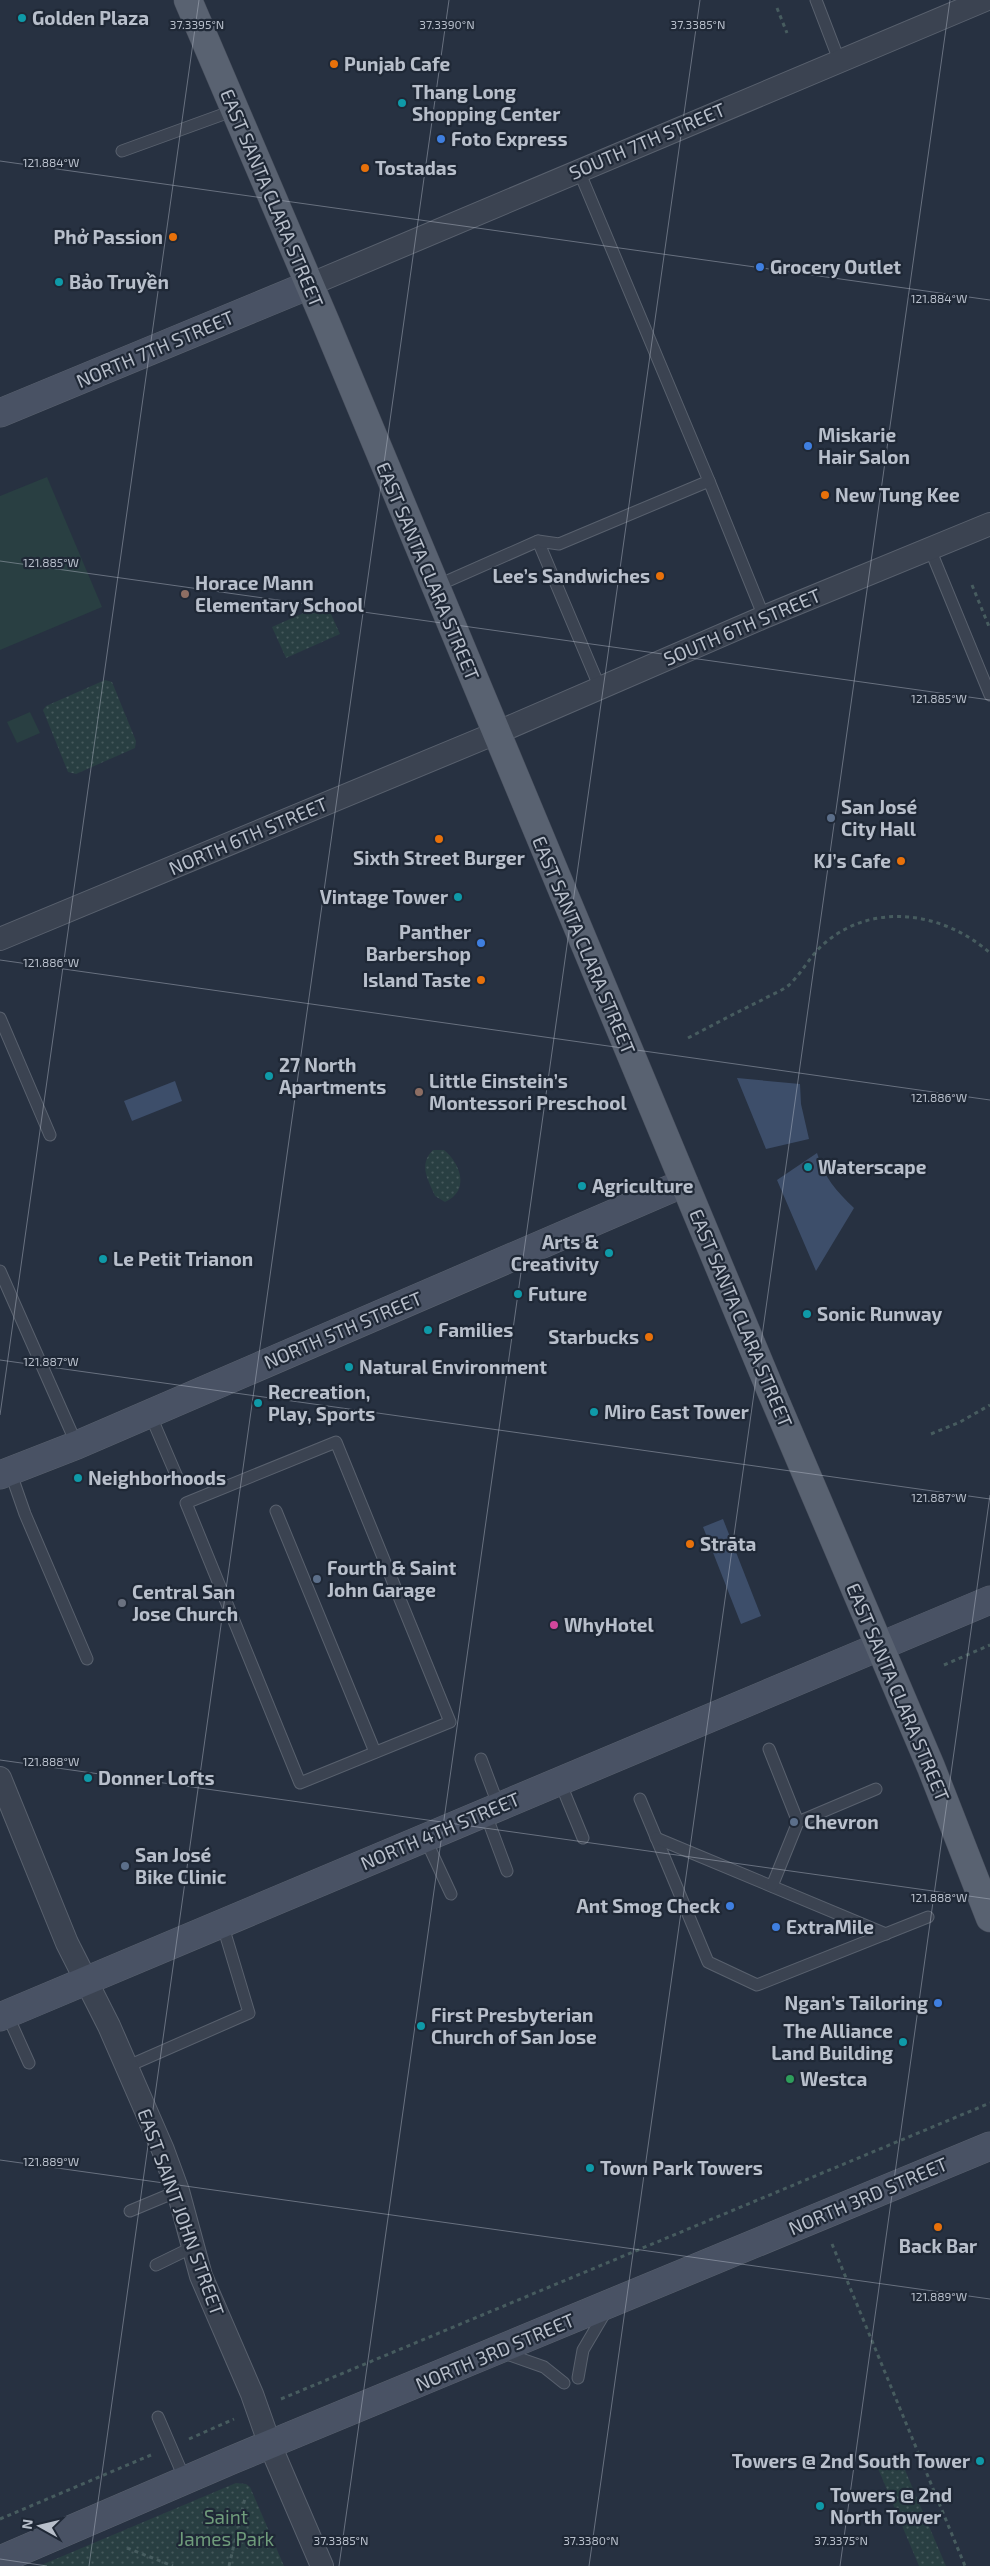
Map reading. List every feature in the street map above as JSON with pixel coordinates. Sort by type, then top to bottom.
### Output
[{"type":"main road","name":"EAST SANTA CLARA STREET","points":[[188,0],[310,285],[434,587],[931,1767],[990,1918]]},
{"type":"main road","name":"NORTH 7TH STREET","points":[[0,413],[310,285]]},
{"type":"main road","name":"NORTH 5TH STREET","points":[[5,1473],[77,1445],[684,1183]]},
{"type":"main road","name":"NORTH 4TH STREET","points":[[3,2015],[990,1600]]},
{"type":"main road","name":"NORTH 3RD STREET","points":[[0,2560],[270,2445],[990,2146]]},
{"type":"street","name":"SOUTH 7TH STREET","points":[[310,285],[839,60],[985,0]]},
{"type":"street","name":"SOUTH 6TH STREET","points":[[496,733],[764,616],[990,524]]},
{"type":"street","name":"NORTH 6TH STREET","points":[[0,939],[496,733]]},
{"type":"street","name":"EAST SAINT JOHN STREET","points":[[0,1778],[68,1943],[163,2150],[178,2192],[201,2276],[252,2394],[270,2445],[322,2566]]},
{"type":"lane","points":[[816,0],[839,60]]},
{"type":"lane","points":[[122,151],[234,110]]},
{"type":"lane","points":[[579,171],[764,616]]},
{"type":"lane","points":[[434,587],[538,541],[559,544],[709,480]]},
{"type":"lane","points":[[538,541],[600,688]]},
{"type":"lane","points":[[930,549],[990,695]]},
{"type":"lane","points":[[0,1018],[50,1135]]},
{"type":"lane","points":[[0,1271],[77,1445]]},
{"type":"lane","points":[[150,1413],[177,1477]]},
{"type":"lane","points":[[336,1442],[450,1722],[375,1752],[300,1783],[186,1503],[336,1442]]},
{"type":"lane","points":[[5,1473],[25,1514],[87,1659]]},
{"type":"lane","points":[[276,1511],[375,1752]]},
{"type":"lane","points":[[769,1748],[798,1822],[772,1886]]},
{"type":"lane","points":[[481,1759],[507,1871]]},
{"type":"lane","points":[[560,1782],[583,1838]]},
{"type":"lane","points":[[798,1822],[876,1789]]},
{"type":"lane","points":[[640,1799],[708,1962],[756,1985],[928,1917]]},
{"type":"lane","points":[[425,1838],[451,1894]]},
{"type":"lane","points":[[656,1838],[844,1914],[886,1934]]},
{"type":"lane","points":[[126,2067],[249,2013],[222,1922]]},
{"type":"lane","points":[[3,2015],[29,2063]]},
{"type":"lane","points":[[130,2211],[178,2192]]},
{"type":"lane","points":[[156,2265],[193,2247]]},
{"type":"lane","points":[[578,2378],[583,2350],[612,2303]]},
{"type":"lane","points":[[497,2351],[544,2367],[564,2383]]},
{"type":"lane","points":[[158,2417],[186,2482]]},
{"type":"path","points":[[777,8],[787,33]]},
{"type":"path","points":[[972,585],[990,629]]},
{"type":"path","points":[[688,1038],[789,986],[824,943],[848,927],[884,916],[924,919],[952,927],[977,941],[990,953]]},
{"type":"path","points":[[931,1434],[960,1422],[990,1405]]},
{"type":"path","points":[[944,1665],[990,1646]]},
{"type":"path","points":[[277,2401],[990,2103]]},
{"type":"path","points":[[832,2244],[965,2566]]},
{"type":"path","points":[[0,2519],[226,2422]]},
{"type":"path","points":[[229,2566],[245,2498]]},
{"type":"path","points":[[127,2548],[173,2566]]},
{"type":"green space","points":[[47,477],[102,607],[0,650],[0,496]]},
{"type":"green space","points":[[326,603],[340,634],[286,658],[272,627]]},
{"type":"green space","points":[[105,680],[112,682],[136,741],[135,748],[76,774],[68,772],[43,710],[46,706]]},
{"type":"green space","points":[[30,712],[40,733],[17,743],[7,722]]},
{"type":"green space","points":[[433,1150],[444,1150],[450,1156],[455,1162],[460,1177],[458,1191],[445,1202],[435,1196],[427,1178],[426,1161]]},
{"type":"green space","points":[[899,2456],[946,2566],[919,2566],[877,2466]]},
{"type":"green space","name":"Saint James Park","points":[[236,2483],[246,2484],[250,2487],[284,2566],[39,2566]]},
{"type":"water","points":[[737,1078],[800,1084],[801,1104],[809,1139],[766,1149]]},
{"type":"water","points":[[175,1081],[182,1101],[132,1121],[124,1101]]},
{"type":"water","points":[[817,1153],[831,1183],[854,1208],[816,1271],[777,1180]]},
{"type":"water","points":[[723,1519],[761,1616],[741,1624],[703,1527]]},
{"type":"place","name":"Golden Plaza","points":[[22,18]]},
{"type":"place","name":"Punjab Cafe","points":[[334,64]]},
{"type":"place","name":"Thang Long Shopping Center","points":[[402,103]]},
{"type":"place","name":"Foto Express","points":[[441,139]]},
{"type":"place","name":"Tostadas","points":[[365,168]]},
{"type":"place","name":"Phở Passion","points":[[173,237]]},
{"type":"place","name":"Grocery Outlet","points":[[760,267]]},
{"type":"place","name":"Bảo Truyền","points":[[59,282]]},
{"type":"place","name":"Miskarie Hair Salon","points":[[808,446]]},
{"type":"place","name":"New Tung Kee","points":[[825,495]]},
{"type":"place","name":"Lee’s Sandwiches","points":[[660,576]]},
{"type":"place","name":"Horace Mann Elementary School","points":[[185,594]]},
{"type":"place","name":"San José City Hall","points":[[831,818]]},
{"type":"place","name":"Sixth Street Burger","points":[[439,839]]},
{"type":"place","name":"KJ’s Cafe","points":[[901,861]]},
{"type":"place","name":"Vintage Tower","points":[[458,897]]},
{"type":"place","name":"Panther Barbershop","points":[[481,943]]},
{"type":"place","name":"Island Taste","points":[[481,980]]},
{"type":"place","name":"27 North Apartments","points":[[269,1076]]},
{"type":"place","name":"Little Einstein’s Montessori Preschool","points":[[419,1092]]},
{"type":"place","name":"Waterscape","points":[[808,1167]]},
{"type":"place","name":"Agriculture","points":[[582,1186]]},
{"type":"place","name":"Arts & Creativity","points":[[609,1253]]},
{"type":"place","name":"Le Petit Trianon","points":[[103,1259]]},
{"type":"place","name":"Future","points":[[518,1294]]},
{"type":"place","name":"Sonic Runway","points":[[807,1314]]},
{"type":"place","name":"Families","points":[[428,1330]]},
{"type":"place","name":"Starbucks","points":[[649,1337]]},
{"type":"place","name":"Natural Environment","points":[[349,1367]]},
{"type":"place","name":"Recreation, Play, Sports","points":[[258,1403]]},
{"type":"place","name":"Miro East Tower","points":[[594,1412]]},
{"type":"place","name":"Neighborhoods","points":[[78,1478]]},
{"type":"place","name":"Strāta","points":[[690,1544]]},
{"type":"place","name":"Fourth & Saint John Garage","points":[[317,1579]]},
{"type":"place","name":"Central San Jose Church","points":[[122,1603]]},
{"type":"place","name":"WhyHotel","points":[[554,1625]]},
{"type":"place","name":"Donner Lofts","points":[[88,1778]]},
{"type":"place","name":"Chevron","points":[[794,1822]]},
{"type":"place","name":"San José Bike Clinic","points":[[125,1866]]},
{"type":"place","name":"Ant Smog Check","points":[[730,1906]]},
{"type":"place","name":"ExtraMile","points":[[776,1927]]},
{"type":"place","name":"Ngan’s Tailoring","points":[[938,2003]]},
{"type":"place","name":"First Presbyterian Church of San Jose","points":[[421,2026]]},
{"type":"place","name":"The Alliance Land Building","points":[[903,2042]]},
{"type":"place","name":"Westca","points":[[790,2079]]},
{"type":"place","name":"Town Park Towers","points":[[590,2168]]},
{"type":"place","name":"Back Bar","points":[[938,2227]]},
{"type":"place","name":"Towers @ 2nd South Tower","points":[[980,2461]]},
{"type":"place","name":"Towers @ 2nd North Tower","points":[[820,2506]]}]
